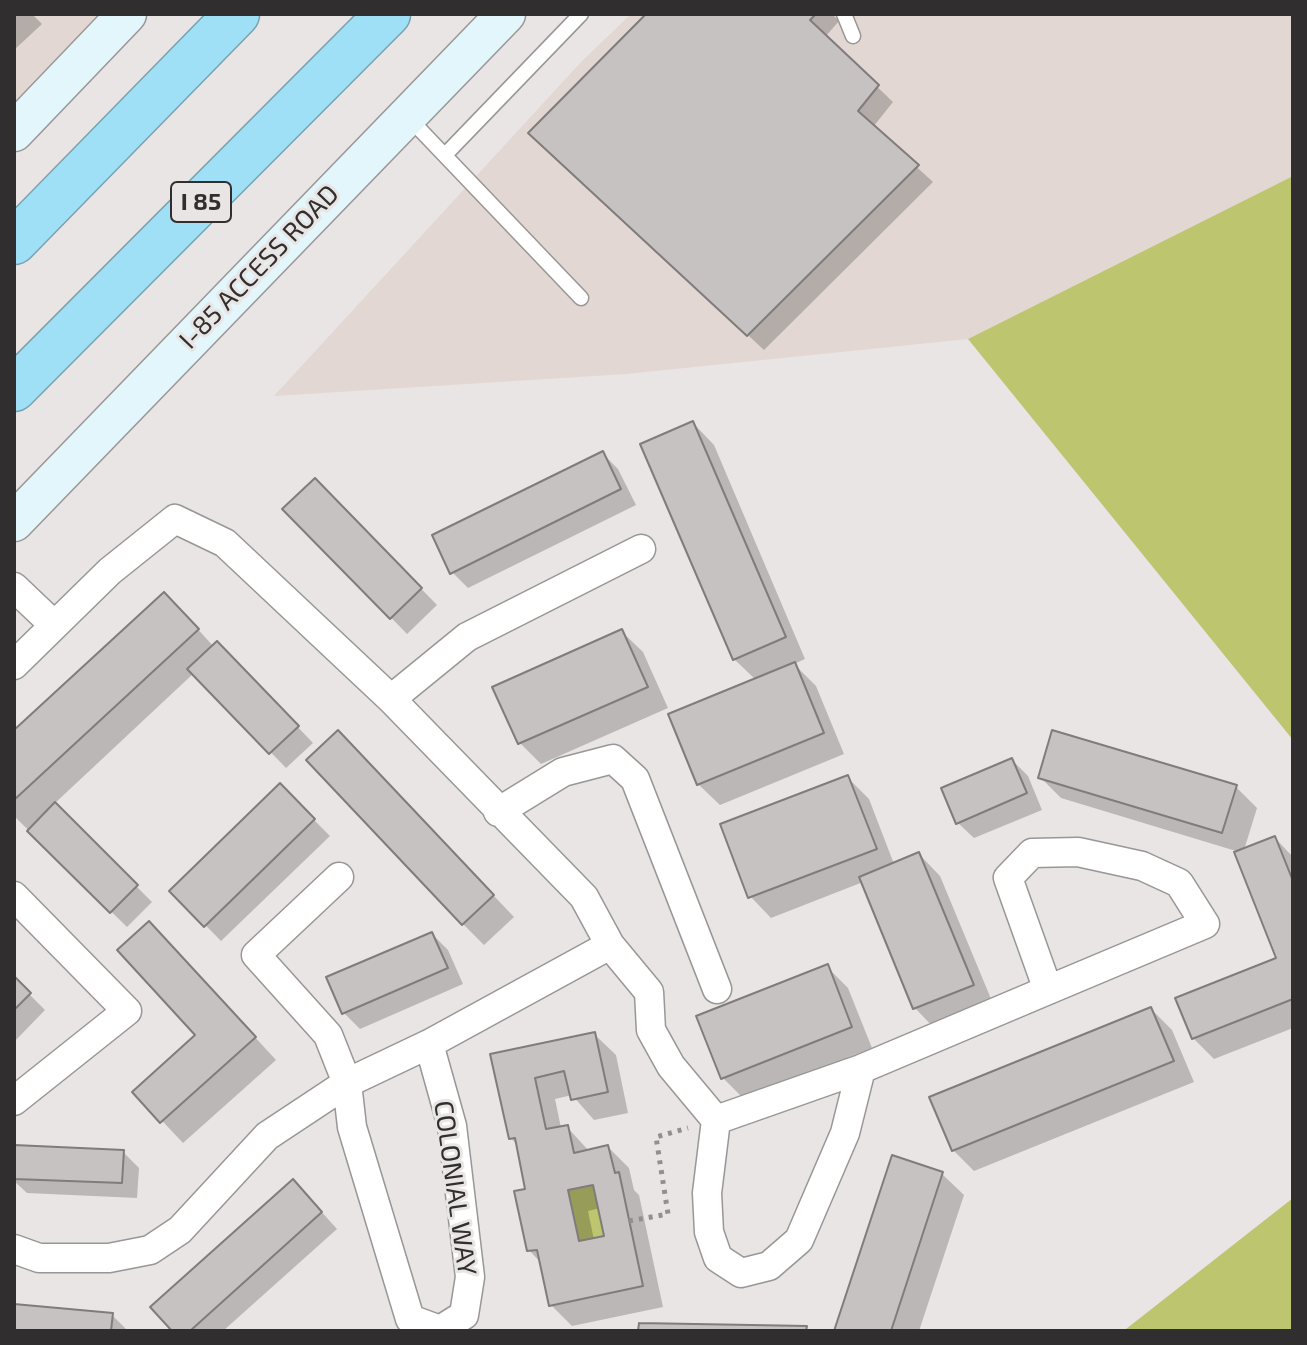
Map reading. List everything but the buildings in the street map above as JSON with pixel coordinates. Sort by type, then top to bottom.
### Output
[{"type":"highway","points":[[14,242],[237,14]]},
{"type":"highway","name":"I 85","points":[[14,389],[388,14]]},
{"type":"main road","points":[[14,132],[127,14]]},
{"type":"main road","name":"I-85 ACCESS ROAD","points":[[14,522],[506,14]]},
{"type":"street","points":[[14,665],[110,571],[175,519],[225,543],[391,699],[584,897],[610,945],[649,992],[651,1030],[671,1066],[716,1120],[707,1193],[709,1232],[718,1258],[741,1273],[769,1266],[799,1240],[845,1133],[861,1069]]},
{"type":"street","points":[[391,699],[467,637],[641,549]]},
{"type":"street","points":[[14,587],[54,625]]},
{"type":"street","points":[[498,812],[563,772],[613,759],[635,779],[717,989]]},
{"type":"street","points":[[716,1120],[861,1069],[1205,924],[1179,883],[1142,866],[1078,852],[1032,853],[1008,878],[1048,990]]},
{"type":"street","name":"COLONIAL WAY","points":[[339,877],[256,955],[328,1035],[347,1083],[352,1127],[410,1319],[440,1330],[464,1315],[470,1277],[452,1126],[429,1044]]},
{"type":"street","points":[[14,896],[127,1011],[14,1101]]},
{"type":"street","points":[[14,1249],[39,1258],[109,1258],[150,1250],[180,1230],[267,1136],[347,1083],[429,1044],[610,945]]},
{"type":"lane","points":[[445,155],[581,14]]},
{"type":"lane","points":[[844,14],[853,36]]},
{"type":"lane","points":[[407,116],[581,298]]},
{"type":"path","points":[[629,1221],[668,1214],[656,1137],[716,1120]]},
{"type":"shaded area","points":[[14,14],[133,14],[14,142]]},
{"type":"shaded area","points":[[631,14],[1293,14],[1293,176],[968,339],[626,374],[274,396],[582,61]]},
{"type":"green space","points":[[1293,176],[1293,740],[968,339]]},
{"type":"green space","points":[[593,1185],[604,1236],[579,1241],[568,1190]]},
{"type":"green space","points":[[1293,1198],[1293,1331],[1124,1331],[1126,1329]]}]
